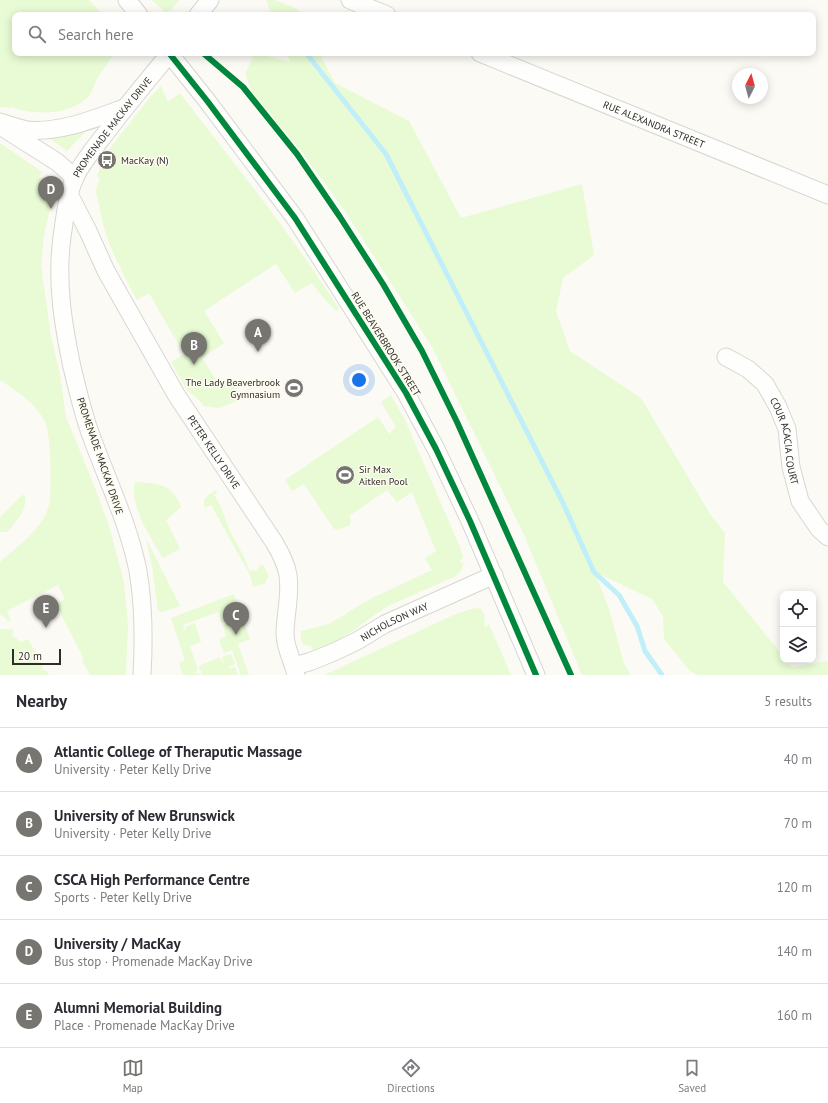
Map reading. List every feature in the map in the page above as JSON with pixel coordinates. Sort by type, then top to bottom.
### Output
[{"type":"street","points":[[127,0],[136,12]]},
{"type":"street","points":[[200,12],[210,0]]},
{"type":"street","points":[[350,0],[380,12]]},
{"type":"street","name":"PROMENADE MACKAY DRIVE","points":[[142,675],[142,599],[137,571],[125,526],[92,437],[77,390],[64,328],[60,293],[60,268],[64,224],[75,178],[82,165],[124,108],[167,56]]},
{"type":"street","name":"RUE BEAVERBROOK STREET","points":[[172,56],[295,218],[406,393],[436,449],[494,575],[536,675]]},
{"type":"street","name":"RUE ALEXANDRA STREET","points":[[487,56],[828,195]]},
{"type":"street","points":[[0,122],[26,129],[40,130],[78,124],[124,108]]},
{"type":"street","points":[[0,126],[57,162],[75,178]]},
{"type":"street","name":"PETER KELLY DRIVE","points":[[70,196],[106,271],[157,361],[178,396],[274,542],[284,560],[288,575],[289,588],[285,634],[286,644],[295,671]]},
{"type":"street","name":"COUR ACACIA COURT","points":[[726,357],[748,369],[765,384],[778,407],[787,429],[791,467],[800,501],[819,529],[828,537]]},
{"type":"street","name":"NICHOLSON WAY","points":[[295,671],[309,662],[357,641],[385,624],[494,575]]},
{"type":"green space","points":[[0,0],[89,0],[100,12],[12,12],[12,56],[112,56],[101,72],[90,95],[83,102],[74,107],[53,112],[31,112],[11,107],[0,107]]},
{"type":"green space","points":[[152,0],[179,0],[171,10],[165,12]]},
{"type":"green space","points":[[266,0],[275,0],[297,9],[298,12],[271,12]]},
{"type":"green space","points":[[254,56],[267,56],[290,62],[288,56],[321,56],[335,83],[409,121],[461,218],[582,184],[594,255],[563,278],[556,311],[570,351],[641,398],[710,514],[725,533],[723,582],[780,652],[780,663],[789,663],[792,667],[828,661],[828,675],[698,675],[689,670],[664,639],[663,616],[652,599],[595,572],[610,612],[624,664],[631,675],[582,675],[525,537],[432,347],[345,211],[301,151],[253,94],[245,74]]},
{"type":"green space","points":[[161,86],[168,102],[180,93],[302,253],[339,309],[336,311],[312,283],[295,293],[276,264],[204,311],[224,343],[202,358],[219,384],[228,378],[241,398],[240,400],[219,408],[204,406],[187,390],[171,362],[184,354],[149,293],[137,300],[109,243],[96,194],[100,178],[97,176],[107,152],[151,96]]},
{"type":"green space","points":[[85,132],[67,151],[49,138]]},
{"type":"green space","points":[[0,143],[42,172],[39,177],[46,181],[51,189],[52,198],[44,236],[41,265],[51,336],[60,375],[66,417],[109,526],[124,583],[128,626],[126,675],[90,675],[82,660],[84,659],[56,604],[65,599],[58,585],[7,611],[11,621],[0,614],[0,562],[30,535],[45,516],[50,501],[51,470],[48,433],[43,418],[29,401],[0,380]]},
{"type":"green space","points":[[391,395],[405,420],[462,552],[463,559],[461,558],[460,562],[464,563],[456,576],[386,607],[353,631],[334,642],[312,650],[311,646],[304,645],[301,640],[301,631],[329,624],[372,598],[432,570],[425,558],[436,551],[412,492],[397,502],[387,490],[349,516],[351,520],[350,525],[338,530],[334,529],[304,484],[292,491],[285,480],[378,417],[389,434],[396,427],[381,402]]},
{"type":"green space","points":[[135,482],[151,483],[163,486],[173,493],[181,507],[166,520],[180,549],[163,558],[142,522],[135,501]]},
{"type":"green space","points":[[216,490],[217,492],[214,495],[249,570],[256,571],[261,565],[264,566],[269,577],[266,580],[266,583],[253,587],[250,575],[211,505],[205,508],[204,500],[208,495]]},
{"type":"green space","points":[[22,495],[25,496],[25,506],[23,511],[7,532],[0,532],[0,517]]},
{"type":"green space","points":[[146,538],[180,606],[162,612],[158,611],[152,566]]},
{"type":"green space","points":[[234,594],[250,639],[238,644],[249,675],[241,675],[232,650],[224,653],[219,639],[226,636],[223,625],[234,620],[233,619],[222,623],[218,612],[183,625],[184,630],[186,630],[185,627],[195,623],[201,642],[190,646],[198,670],[195,672],[196,674],[199,673],[200,675],[183,675],[179,663],[185,660],[171,618]]},
{"type":"green space","points":[[474,608],[481,609],[484,614],[485,628],[489,624],[511,675],[324,675],[456,614]]},
{"type":"green space","points":[[0,629],[11,629],[14,631],[12,635],[21,642],[28,639],[43,666],[44,671],[46,670],[49,675],[0,675]]},
{"type":"green space","points":[[231,654],[235,664],[229,667],[229,669],[235,667],[238,675],[202,675],[199,666],[220,657],[223,663],[222,657]]},
{"type":"waterway","points":[[308,56],[386,154],[563,503],[594,572],[619,595],[637,626],[645,651],[662,675]]},
{"type":"cycle path","points":[[171,56],[208,102],[295,218],[406,393],[436,449],[470,521],[536,675]]},
{"type":"cycle path","points":[[207,56],[243,87],[297,154],[383,284],[422,351],[457,422],[571,675]]},
{"type":"place","name":"MacKay (N)","points":[[107,160]]},
{"type":"place","name":"University / MacKay","points":[[51,209]]},
{"type":"place","name":"Atlantic College of Theraputic Massage","points":[[258,352]]},
{"type":"place","name":"University of New Brunswick","points":[[194,365]]},
{"type":"place","name":"The Lady Beaverbrook Gymnasium","points":[[294,388]]},
{"type":"place","name":"Sir Max Aitken Pool","points":[[345,475]]},
{"type":"place","name":"Alumni Memorial Building","points":[[46,628]]},
{"type":"place","name":"CSCA High Performance Centre","points":[[236,635]]}]
